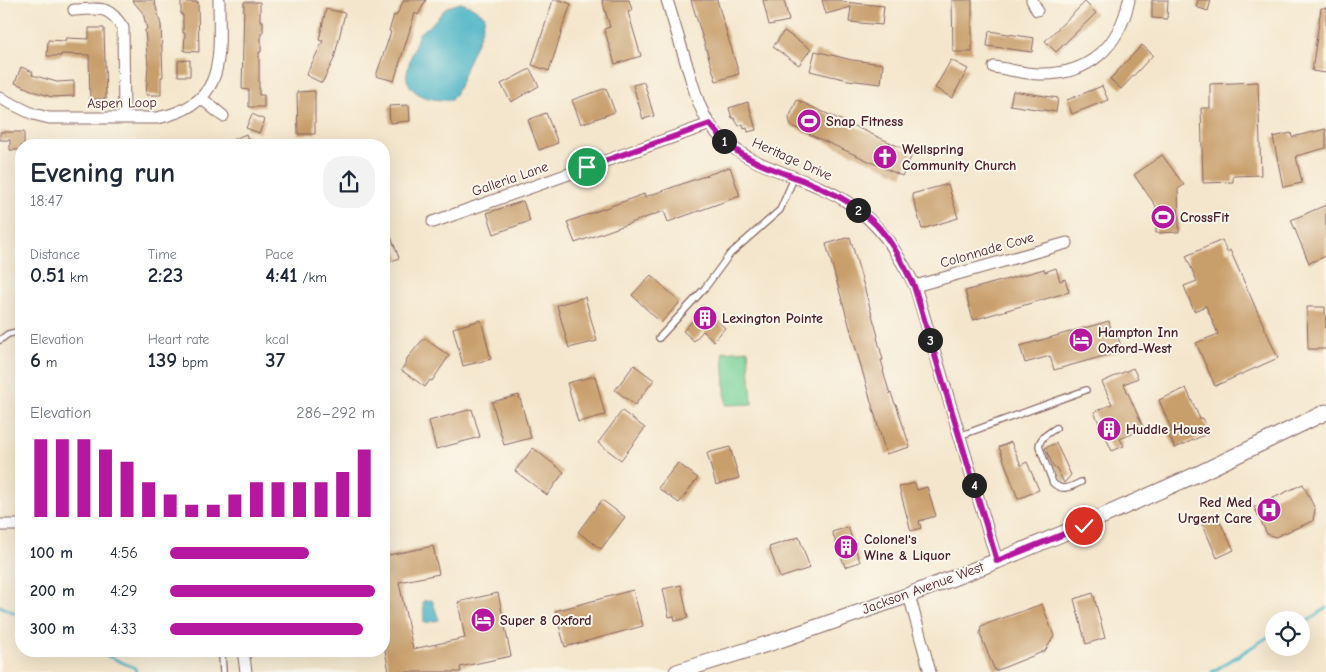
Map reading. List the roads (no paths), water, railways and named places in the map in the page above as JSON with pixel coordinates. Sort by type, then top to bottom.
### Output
[{"type":"main road","name":"Jackson Avenue West","points":[[677,672],[777,641],[909,595],[997,561],[1084,526],[1210,469],[1326,412]]},
{"type":"street","name":"Aspen Loop","points":[[0,98],[33,114],[49,118],[157,118],[173,115],[202,98],[212,84],[217,72],[219,55],[219,0]]},
{"type":"street","name":"Heritage Drive","points":[[667,0],[697,98],[710,124],[722,139],[749,158],[824,189],[847,201],[872,220],[896,250],[914,286],[997,561]]},
{"type":"street","points":[[994,67],[1039,74],[1064,72],[1086,64],[1106,49],[1117,34],[1126,15],[1129,0]]},
{"type":"street","points":[[74,10],[107,10],[116,17],[123,28],[124,118]]},
{"type":"street","points":[[202,98],[223,116]]},
{"type":"street","name":"Galleria Lane","points":[[433,222],[710,124]]},
{"type":"street","name":"Colonnade Cove","points":[[914,286],[1068,243]]},
{"type":"street","points":[[0,525],[15,525]]},
{"type":"street","points":[[909,595],[930,672]]},
{"type":"street","points":[[244,657],[246,672]]},
{"type":"lane","points":[[659,338],[705,288],[730,254],[780,210],[794,178]]},
{"type":"lane","points":[[0,340],[8,334],[15,332]]},
{"type":"lane","points":[[959,436],[1086,390]]},
{"type":"lane","points":[[1056,428],[1039,441],[1039,446],[1054,483],[1057,487],[1063,489],[1080,482]]},
{"type":"lane","points":[[222,657],[223,672]]},
{"type":"water","points":[[461,3],[472,7],[485,16],[480,35],[459,87],[451,100],[425,97],[414,90],[407,79],[409,63],[419,33],[430,26],[447,7]]},
{"type":"water","points":[[432,600],[439,620],[424,623],[423,601]]},
{"type":"waterway","points":[[0,606],[15,613]]},
{"type":"waterway","points":[[1310,620],[1326,608]]},
{"type":"waterway","points":[[1212,672],[1265,639]]},
{"type":"waterway","points":[[110,657],[135,668],[136,672]]},
{"type":"place","name":"Snap Fitness","points":[[809,121]]},
{"type":"place","name":"Wellspring Community Church","points":[[885,157]]},
{"type":"place","name":"CrossFit","points":[[1163,217]]},
{"type":"place","name":"Lexington Pointe","points":[[705,318]]},
{"type":"place","name":"Hampton Inn Oxford-West","points":[[1081,340]]},
{"type":"place","name":"Huddle House","points":[[1109,429]]},
{"type":"place","name":"Red Med Urgent Care","points":[[1269,510]]},
{"type":"place","name":"Colonel's Wine & Liquor","points":[[846,547]]},
{"type":"place","name":"Super 8 Oxford","points":[[483,620]]}]
